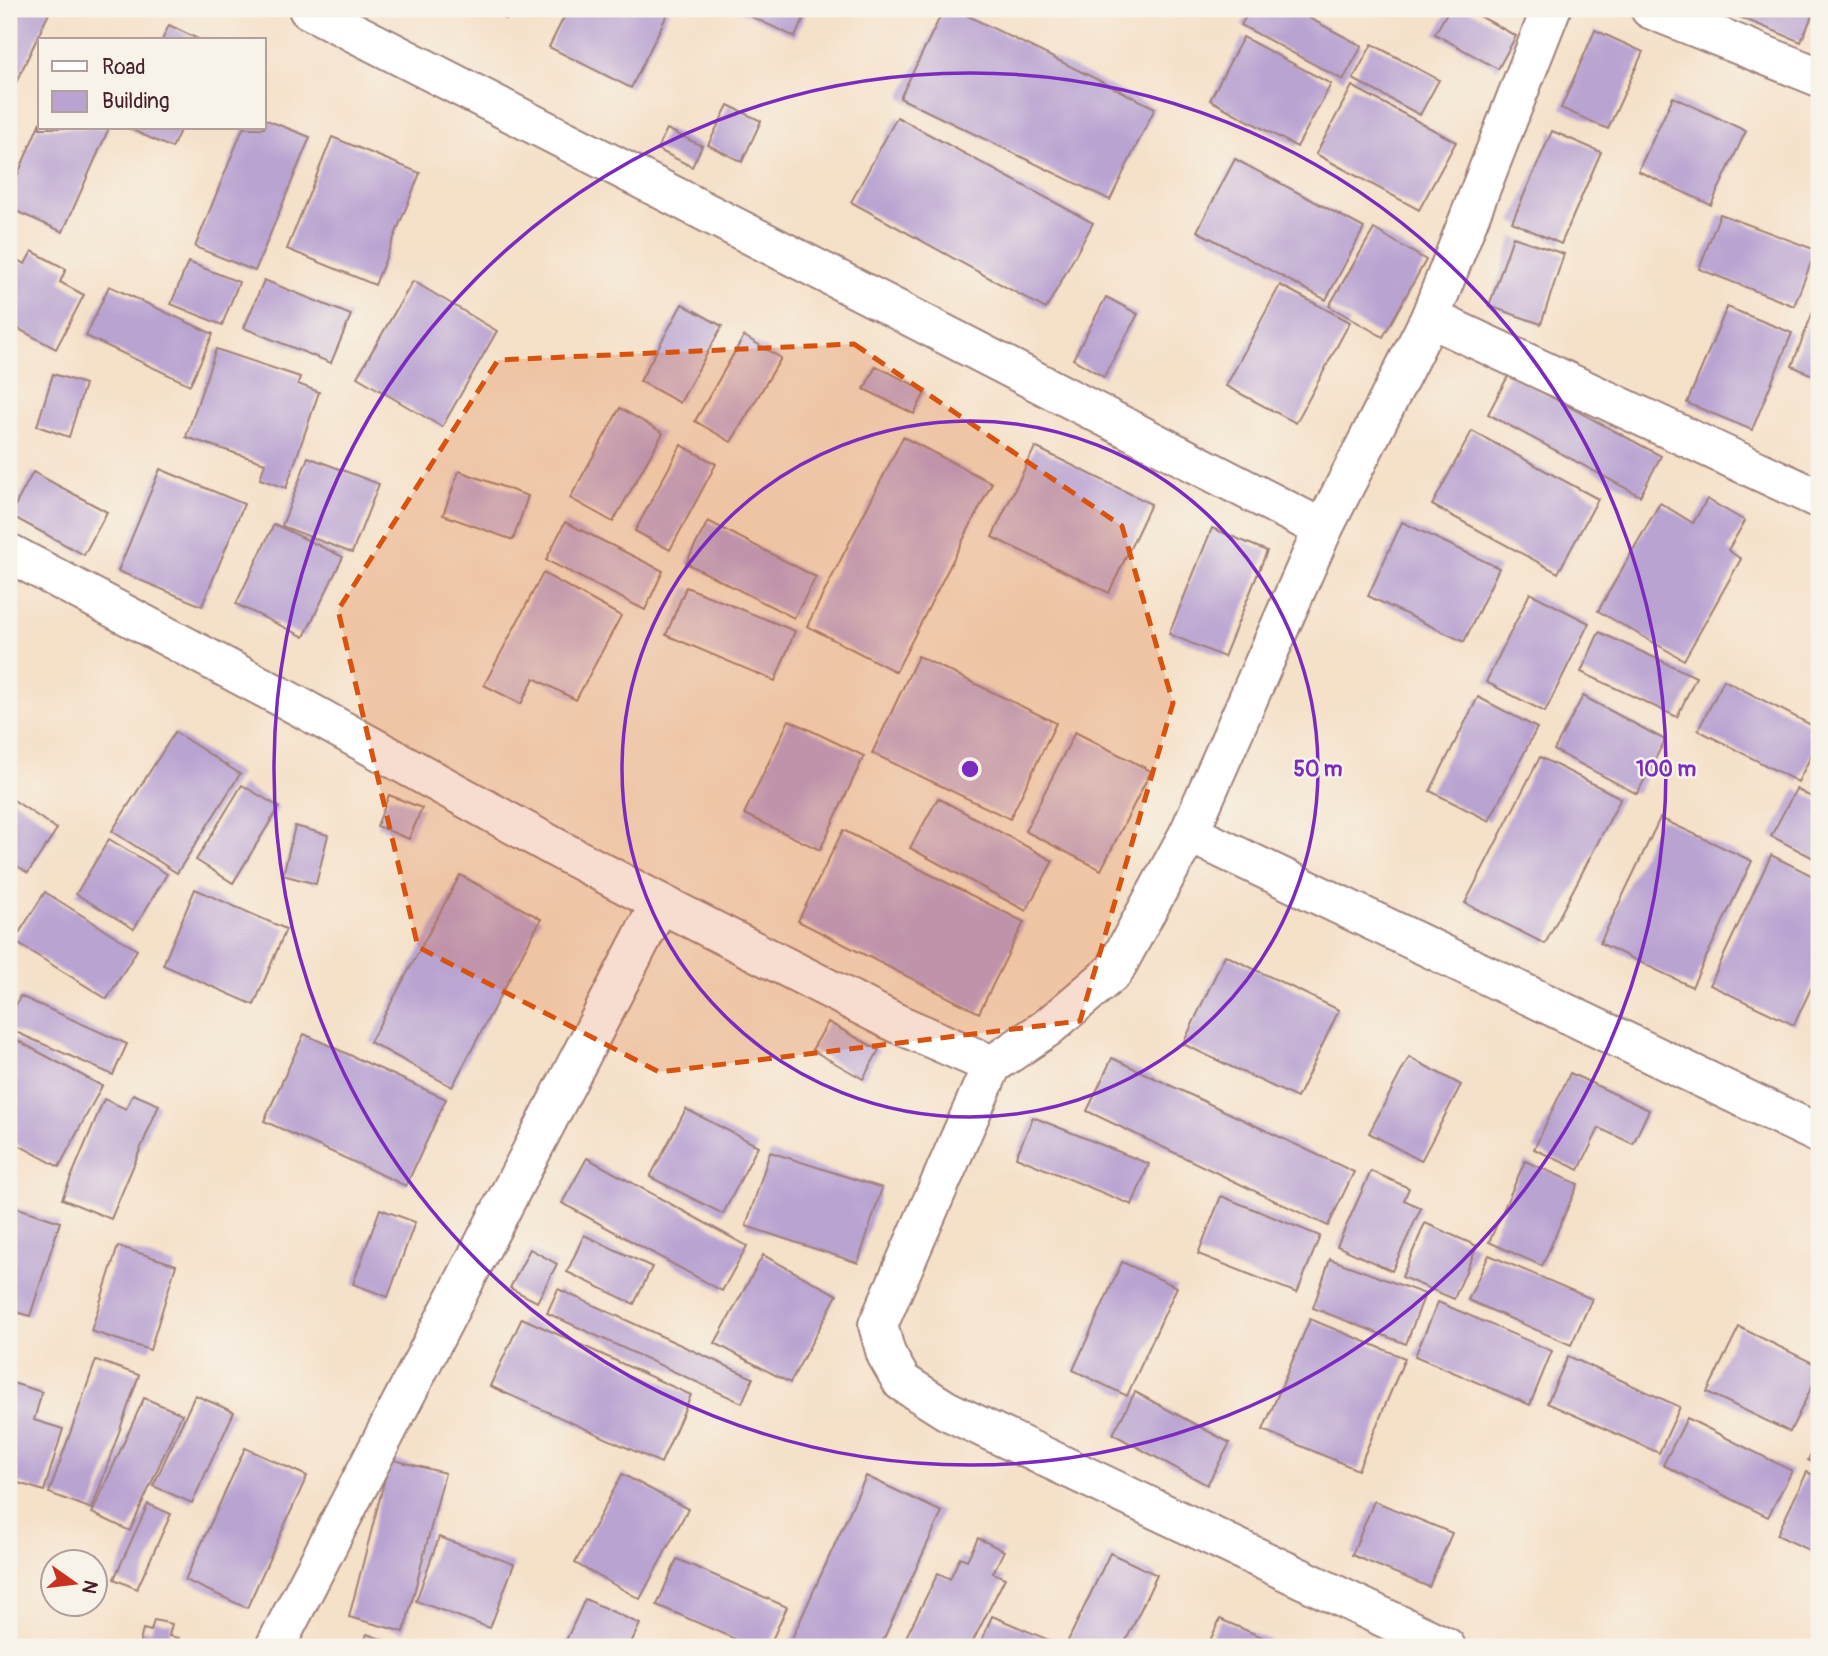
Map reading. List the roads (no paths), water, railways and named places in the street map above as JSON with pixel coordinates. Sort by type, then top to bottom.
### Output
[{"type":"street","points":[[308,9],[1323,529]]},
{"type":"street","points":[[1446,1647],[946,1410],[901,1382],[886,1354],[878,1325],[992,1065],[1047,1028],[1114,971],[1189,833],[1323,529],[1430,318],[1551,9]]},
{"type":"street","points":[[1650,9],[1819,77]]},
{"type":"street","points":[[1430,318],[1819,499]]},
{"type":"street","points":[[9,553],[291,702],[660,903],[896,1023],[992,1065]]},
{"type":"street","points":[[1189,833],[1819,1134]]},
{"type":"street","points":[[275,1647],[660,903]]}]
